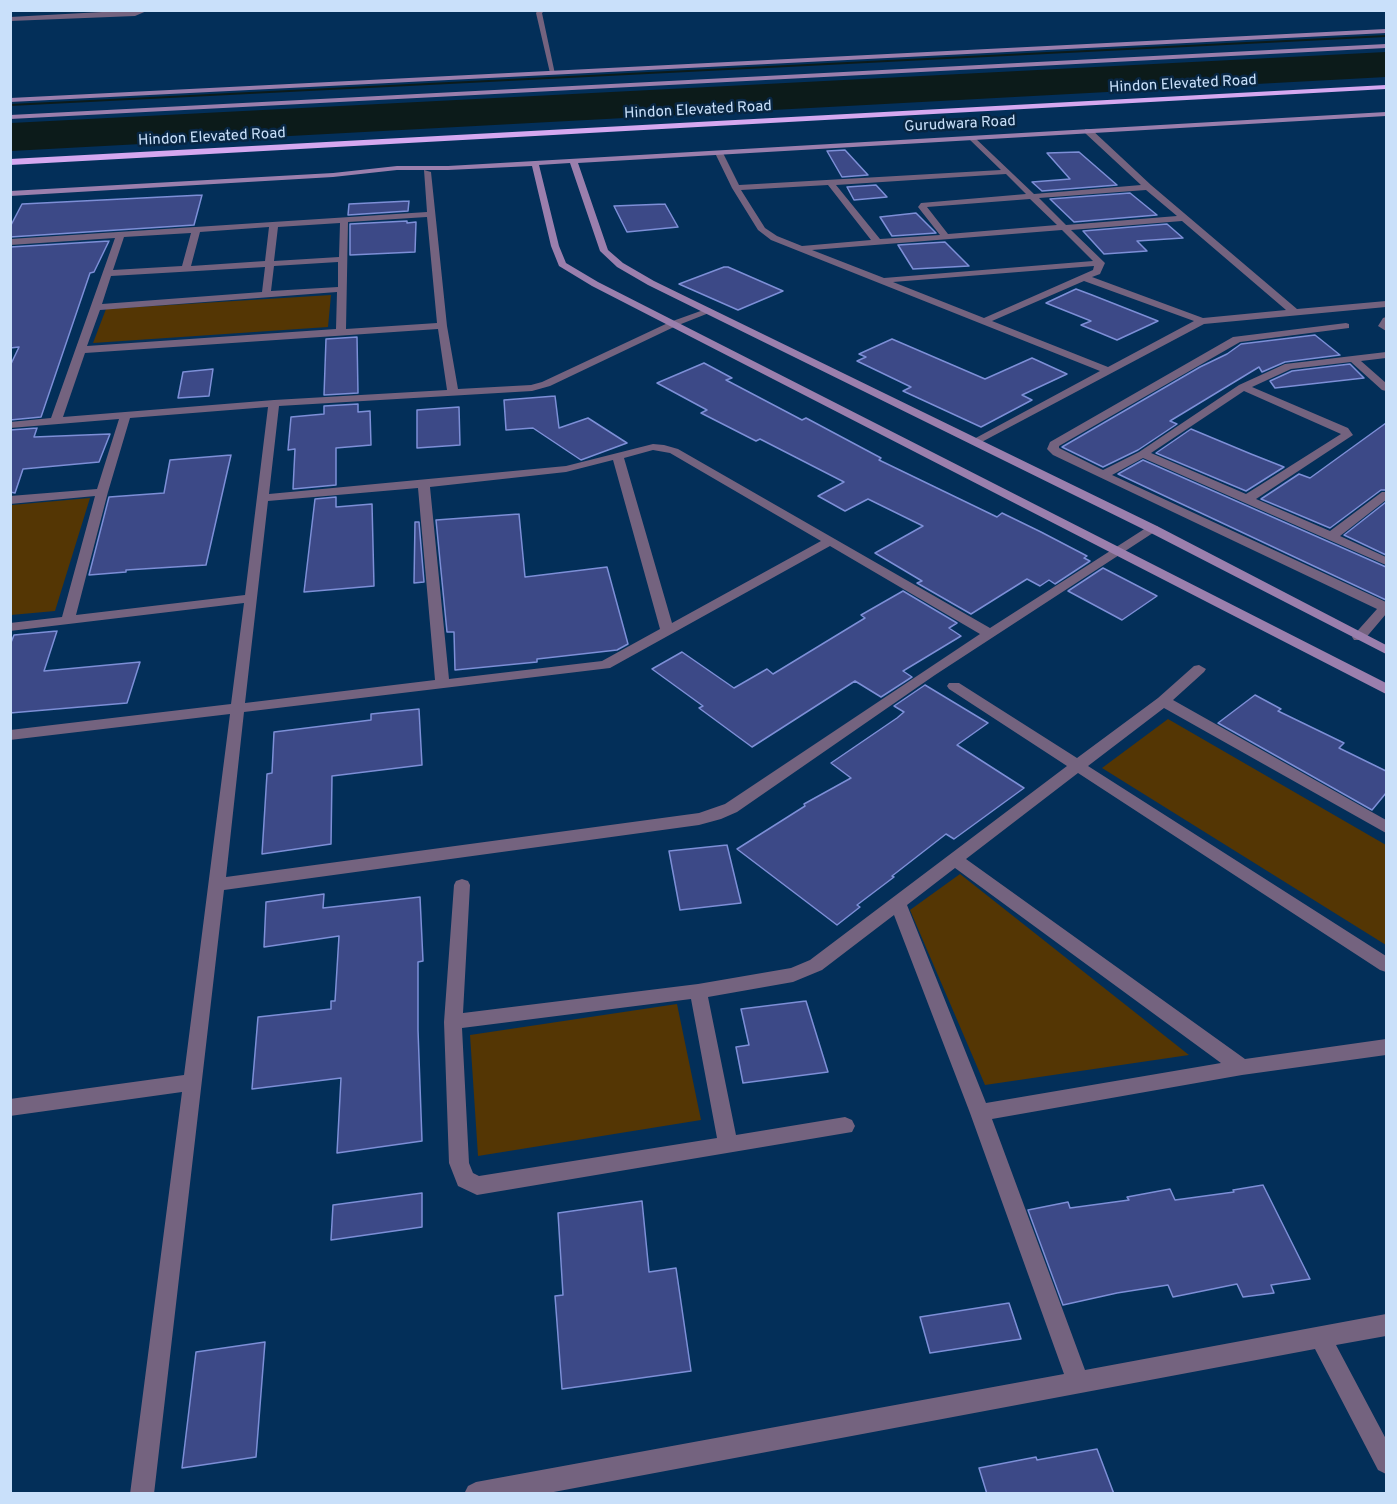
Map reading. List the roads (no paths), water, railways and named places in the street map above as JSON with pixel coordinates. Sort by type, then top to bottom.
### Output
[{"type":"highway","points":[[1352,80],[1375,77]]},
{"type":"highway","name":"Hindon Elevated Road","points":[[10,152],[1386,78]]},
{"type":"highway","name":"Hindon Elevated Road","points":[[10,162],[1386,87]]},
{"type":"street","points":[[10,19],[135,14],[146,10]]},
{"type":"street","points":[[542,10],[539,13],[553,73]]},
{"type":"street","points":[[10,100],[1386,31]]},
{"type":"street","points":[[10,117],[1386,46]]},
{"type":"street","name":"Gurudwara Road","points":[[448,168],[1386,114]]},
{"type":"street","points":[[1088,131],[1148,187],[1295,313]]},
{"type":"street","points":[[973,138],[1100,263]]},
{"type":"street","points":[[719,153],[736,188],[762,230],[798,248],[884,280],[1108,371]]},
{"type":"street","points":[[573,161],[604,251],[620,265],[651,283],[1153,529],[1386,650]]},
{"type":"street","points":[[535,163],[555,246],[562,264],[595,284],[1386,689]]},
{"type":"street","points":[[10,194],[333,175],[397,168],[448,168]]},
{"type":"street","points":[[333,175],[395,178],[448,168]]},
{"type":"street","points":[[427,172],[442,326],[453,392]]},
{"type":"street","points":[[736,188],[1007,172]]},
{"type":"street","points":[[831,183],[877,242]]},
{"type":"street","points":[[946,237],[922,207],[924,205],[1148,187]]},
{"type":"street","points":[[10,242],[431,214]]},
{"type":"street","points":[[798,248],[1184,218]]},
{"type":"street","points":[[341,332],[344,219]]},
{"type":"street","points":[[266,295],[274,224]]},
{"type":"street","points":[[186,269],[196,229]]},
{"type":"street","points":[[56,421],[121,234]]},
{"type":"street","points":[[108,273],[344,259]]},
{"type":"street","points":[[884,280],[1100,263]]},
{"type":"street","points":[[986,321],[1097,272],[1100,263]]},
{"type":"street","points":[[1085,278],[1202,321]]},
{"type":"street","points":[[96,307],[342,289]]},
{"type":"street","points":[[976,442],[1202,321],[1386,304]]},
{"type":"street","points":[[10,425],[274,403],[513,390],[546,384],[674,324],[709,311]]},
{"type":"street","points":[[1386,320],[1383,326],[1386,328]]},
{"type":"street","points":[[80,350],[442,326]]},
{"type":"street","points":[[1346,326],[1237,339],[1054,444],[1053,449],[1057,453],[1386,607],[1359,637]]},
{"type":"street","points":[[1105,474],[1143,454],[1243,387],[1289,366],[1386,355]]},
{"type":"street","points":[[1352,358],[1386,388]]},
{"type":"street","points":[[1243,387],[1344,430],[1347,435],[1247,499]]},
{"type":"street","points":[[142,1494],[274,403]]},
{"type":"street","points":[[68,620],[102,492],[126,415]]},
{"type":"street","points":[[262,498],[566,469],[618,458],[653,447],[674,451],[989,633]]},
{"type":"street","points":[[1143,454],[1386,561]]},
{"type":"street","points":[[618,458],[667,630]]},
{"type":"street","points":[[424,484],[442,684]]},
{"type":"street","points":[[10,500],[102,492]]},
{"type":"street","points":[[1332,536],[1386,495]]},
{"type":"street","points":[[215,885],[715,815],[731,808],[989,633],[1153,529]]},
{"type":"street","points":[[10,735],[604,665],[830,541]]},
{"type":"street","points":[[10,627],[250,598]]},
{"type":"street","points":[[453,1022],[698,991],[793,975],[804,971],[816,965],[898,904],[1163,701],[1199,669]]},
{"type":"street","points":[[954,686],[1386,965]]},
{"type":"street","points":[[1163,701],[1386,827]]},
{"type":"street","points":[[955,860],[1242,1067]]},
{"type":"street","points":[[462,885],[453,1022],[459,1163],[465,1179],[477,1186],[845,1126]]},
{"type":"street","points":[[898,904],[980,1113],[1078,1382]]},
{"type":"street","points":[[698,991],[728,1144]]},
{"type":"street","points":[[980,1113],[1242,1067],[1386,1047]]},
{"type":"street","points":[[10,1108],[193,1082]]},
{"type":"street","points":[[476,1494],[546,1487],[1386,1324]]},
{"type":"street","points":[[1320,1337],[1386,1462]]},
{"type":"waterway","points":[[10,105],[1386,36]]}]
